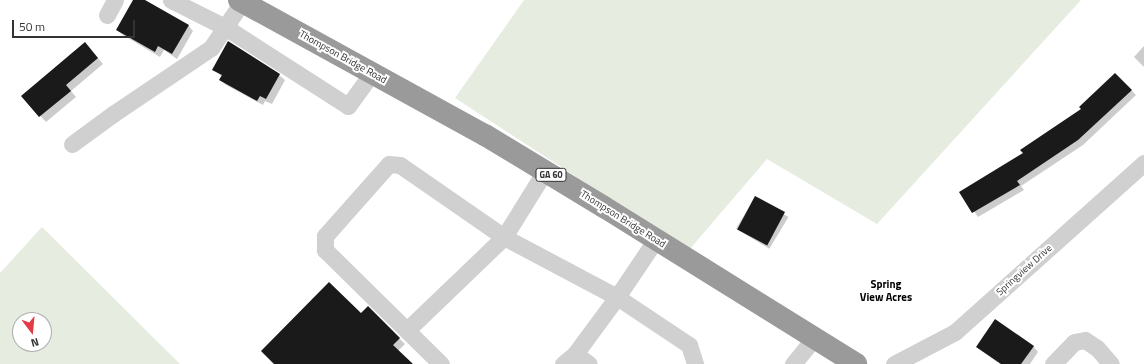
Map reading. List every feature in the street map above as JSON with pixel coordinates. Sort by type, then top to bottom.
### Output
[{"type":"highway","name":"Thompson Bridge Road","points":[[240,1],[485,135],[656,239],[856,364]]},
{"type":"street","points":[[107,15],[115,0]]},
{"type":"street","points":[[171,0],[225,27],[348,106],[372,73]]},
{"type":"street","points":[[72,144],[112,114],[211,48],[240,1]]},
{"type":"street","name":"Springview Drive","points":[[894,364],[955,332],[1144,163]]},
{"type":"street","points":[[441,364],[326,250],[325,236],[389,164],[400,165],[504,237],[617,297],[689,345],[696,364]]},
{"type":"street","points":[[407,330],[504,237],[545,171]]},
{"type":"street","points":[[589,364],[569,359],[617,297],[656,239]]},
{"type":"street","points":[[793,364],[814,338]]},
{"type":"street","points":[[1053,364],[1074,342],[1085,340],[1097,348],[1111,364]]},
{"type":"shaded area","points":[[524,0],[1081,0],[877,224],[767,159],[689,250],[455,98]]},
{"type":"shaded area","points":[[42,227],[180,364],[0,364],[0,273]]},
{"type":"building","points":[[133,0],[145,0],[189,25],[172,54],[158,46],[155,52],[116,30]]},
{"type":"building","points":[[228,41],[280,74],[266,99],[260,96],[257,101],[219,80],[222,75],[212,70]]},
{"type":"building","points":[[85,42],[98,58],[66,85],[71,91],[39,117],[21,96]]},
{"type":"building","points":[[1115,73],[1132,90],[1078,140],[1017,181],[1020,185],[972,213],[959,192],[1023,153],[1020,150],[1081,109],[1079,107]]},
{"type":"building","points":[[755,196],[785,212],[767,246],[737,230]]},
{"type":"building","points":[[329,282],[361,313],[368,306],[400,338],[393,345],[413,364],[274,364],[261,351]]},
{"type":"building","points":[[995,319],[1034,346],[1021,364],[1001,364],[976,347]]},
{"type":"district","name":"Spring View Acres","points":[[886,291]]}]
